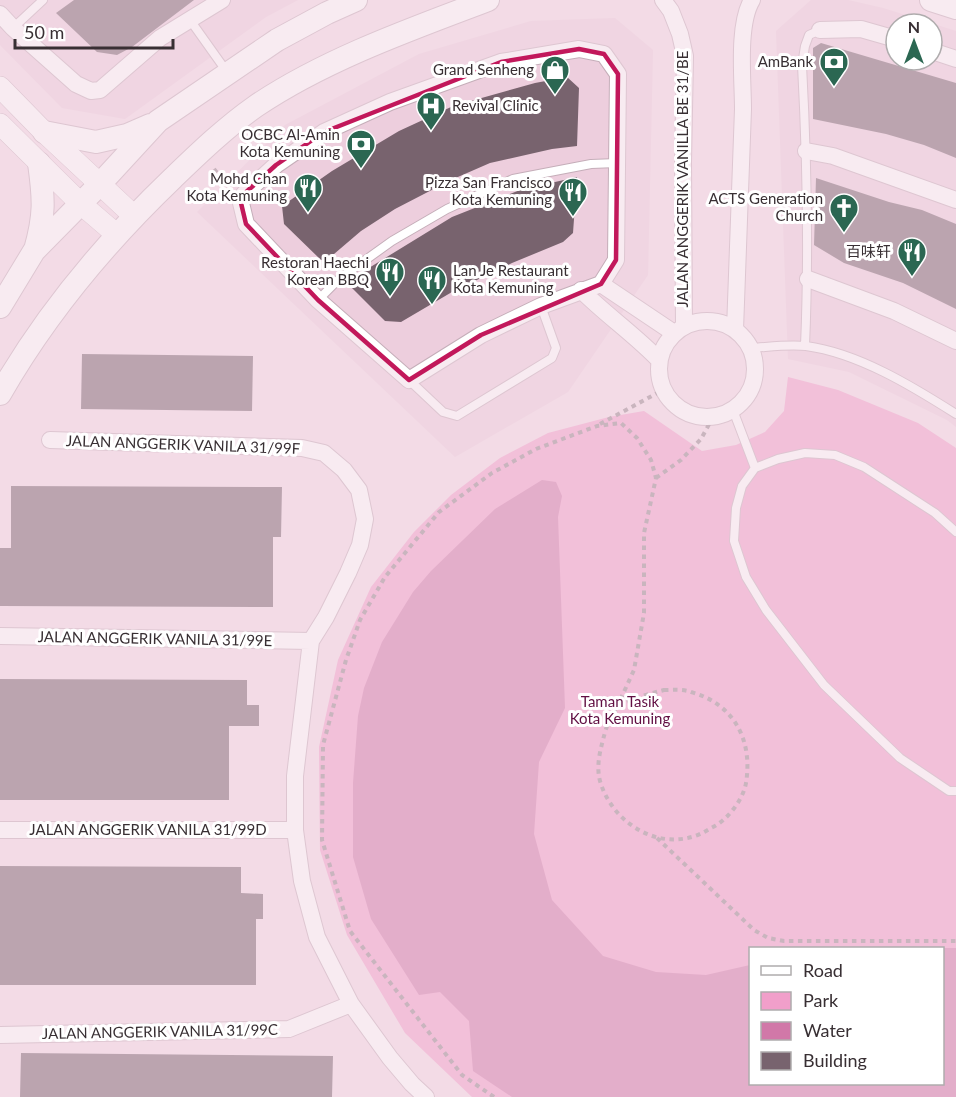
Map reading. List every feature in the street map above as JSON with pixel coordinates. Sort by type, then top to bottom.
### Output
[{"type":"main road","points":[[44,132],[96,142],[127,135],[158,121],[277,40],[356,0]]},
{"type":"main road","points":[[0,394],[24,351],[59,303],[116,234],[200,152],[256,106],[313,74],[421,25],[488,0]]},
{"type":"main road","points":[[931,0],[956,8]]},
{"type":"main road","points":[[34,251],[158,121]]},
{"type":"main road","points":[[0,307],[34,251],[41,231],[44,206],[39,163]]},
{"type":"street","points":[[0,14],[76,84],[91,91],[100,90],[160,38],[222,0]]},
{"type":"street","name":"JALAN ANGGERIK VANILLA BE 31/BE","points":[[663,0],[671,10],[685,56],[679,330]]},
{"type":"street","points":[[735,330],[742,38],[748,5],[752,0]]},
{"type":"street","points":[[820,30],[861,29],[884,36]]},
{"type":"street","points":[[579,49],[604,54],[618,74],[616,260],[601,284],[541,306],[481,335],[409,380],[318,300],[246,224],[241,203],[244,194],[276,165],[324,132],[390,102],[501,62],[579,49]]},
{"type":"street","points":[[0,87],[44,132],[134,216]]},
{"type":"street","points":[[0,124],[81,204],[116,234]]},
{"type":"street","points":[[806,151],[833,156],[956,200]]},
{"type":"street","points":[[808,279],[894,311],[956,341]]},
{"type":"street","points":[[601,284],[679,330]]},
{"type":"street","points":[[581,290],[659,360]]},
{"type":"street","points":[[697,321],[723,324],[735,330],[751,348],[756,371],[753,383],[748,394],[733,410],[713,417],[698,417],[684,412],[671,403],[659,380],[659,360],[667,341],[679,330],[697,321]]},
{"type":"street","name":"JALAN ANGGERIK VANILA 31/99F","points":[[50,440],[302,448],[324,453],[344,470],[359,490],[365,519],[360,545],[348,573],[311,642]]},
{"type":"street","name":"JALAN ANGGERIK VANILA 31/99E","points":[[0,636],[311,642]]},
{"type":"street","points":[[311,642],[295,776],[295,830],[302,881],[317,937],[351,1004],[390,1058],[426,1097]]},
{"type":"street","name":"JALAN ANGGERIK VANILA 31/99D","points":[[0,830],[295,830]]},
{"type":"street","name":"JALAN ANGGERIK VANILA 31/99C","points":[[0,1035],[289,1029],[351,1004]]},
{"type":"lane","points":[[13,28],[43,0]]},
{"type":"lane","points":[[190,20],[227,72]]},
{"type":"lane","points":[[805,346],[808,279],[802,65],[809,35],[820,30]]},
{"type":"lane","points":[[318,300],[339,279],[392,241],[457,205],[513,179],[591,164],[617,163]]},
{"type":"lane","points":[[409,380],[442,412],[457,416],[552,358],[556,348],[541,306]]},
{"type":"lane","points":[[751,348],[805,346],[842,355],[896,378],[956,414]]},
{"type":"lane","points":[[733,410],[755,468]]},
{"type":"lane","points":[[956,532],[935,513],[864,467],[835,455],[805,453],[778,459],[755,468],[742,486],[736,508],[734,541],[746,577],[766,610],[824,685],[900,758],[949,791],[956,791]]},
{"type":"path","points":[[200,152],[241,203]]},
{"type":"path","points":[[494,1097],[462,1076],[350,931],[322,840],[323,745],[346,660],[360,620],[386,577],[439,512],[492,473],[527,454],[597,426],[663,390]]},
{"type":"path","points":[[656,478],[681,460],[701,439],[713,417]]},
{"type":"path","points":[[597,426],[621,423],[637,438],[651,460],[656,478],[644,533],[644,613],[634,670],[616,709],[606,731],[598,755],[599,780],[608,802],[624,821],[645,834],[669,839],[694,837],[716,826],[734,809],[745,787],[749,762],[744,738],[731,716],[719,705],[689,691],[664,690],[640,697],[616,709]]},
{"type":"path","points":[[655,836],[754,930],[768,938],[784,941],[956,941]]},
{"type":"highlighted area","points":[[579,49],[604,54],[618,74],[616,260],[601,284],[481,335],[409,380],[318,300],[246,224],[241,203],[244,194],[276,165],[324,132],[501,62]]},
{"type":"shaded area","points":[[0,0],[298,0],[266,17],[125,119],[62,108],[0,45]]},
{"type":"shaded area","points":[[811,0],[848,0],[883,8],[896,12],[884,12],[884,72],[944,72],[944,27],[956,31],[956,427],[947,420],[849,372],[788,359],[776,31]]},
{"type":"shaded area","points":[[615,18],[653,50],[648,275],[568,392],[455,457],[197,212],[285,125],[419,54],[531,21]]},
{"type":"green space","name":"Taman Tasik Kota Kemuning","points":[[788,377],[838,390],[918,423],[956,448],[956,1097],[472,1097],[405,1033],[347,935],[320,850],[319,747],[338,660],[371,587],[414,532],[451,495],[500,458],[548,433],[609,417],[644,411],[702,451],[736,445],[765,432],[784,411]]},
{"type":"water","points":[[542,480],[556,482],[562,496],[558,517],[565,708],[539,762],[534,834],[552,900],[603,956],[656,972],[706,975],[749,965],[749,1085],[944,1085],[944,948],[956,948],[956,1097],[512,1097],[473,1071],[469,1021],[440,992],[419,995],[371,919],[353,857],[353,783],[358,716],[364,688],[382,642],[413,592],[431,571],[495,509]]},
{"type":"building","points":[[74,0],[194,0],[132,47],[117,55],[97,52],[56,13]]},
{"type":"building","points":[[821,43],[884,62],[884,72],[919,72],[956,83],[956,158],[924,145],[886,134],[813,119],[813,48]]},
{"type":"building","points":[[567,77],[579,88],[577,146],[552,149],[490,163],[451,180],[395,209],[361,231],[327,260],[321,260],[284,224],[282,206],[332,171],[399,131],[451,107],[535,83]]},
{"type":"building","points":[[577,177],[573,233],[563,242],[452,292],[401,322],[385,321],[346,282],[452,217],[520,190]]},
{"type":"building","points":[[816,178],[889,202],[922,210],[956,224],[956,309],[903,283],[844,263],[814,245]]},
{"type":"building","points":[[82,354],[253,356],[252,411],[81,409]]},
{"type":"building","points":[[11,486],[282,487],[281,537],[273,537],[273,607],[0,606],[0,548],[11,548]]},
{"type":"building","points":[[0,679],[247,680],[247,705],[259,705],[259,726],[229,726],[229,800],[0,800]]},
{"type":"building","points":[[0,866],[241,867],[241,893],[263,894],[263,919],[256,919],[256,985],[0,985]]},
{"type":"building","points":[[21,1053],[333,1056],[332,1097],[20,1097]]},
{"type":"place","name":"AmBank","points":[[834,88]]},
{"type":"place","name":"Grand Senheng","points":[[555,96]]},
{"type":"place","name":"Revival Clinic","points":[[431,132]]},
{"type":"place","name":"OCBC Al-Amin Kota Kemuning","points":[[361,170]]},
{"type":"place","name":"Mohd Chan Kota Kemuning","points":[[308,214]]},
{"type":"place","name":"Pizza San Francisco Kota Kemuning","points":[[573,218]]},
{"type":"place","name":"ACTS Generation Church","points":[[844,234]]},
{"type":"place","name":"百味轩","points":[[912,278]]},
{"type":"place","name":"Restoran Haechi Korean BBQ","points":[[390,298]]},
{"type":"place","name":"Lan Je Restaurant Kota Kemuning","points":[[432,306]]}]
